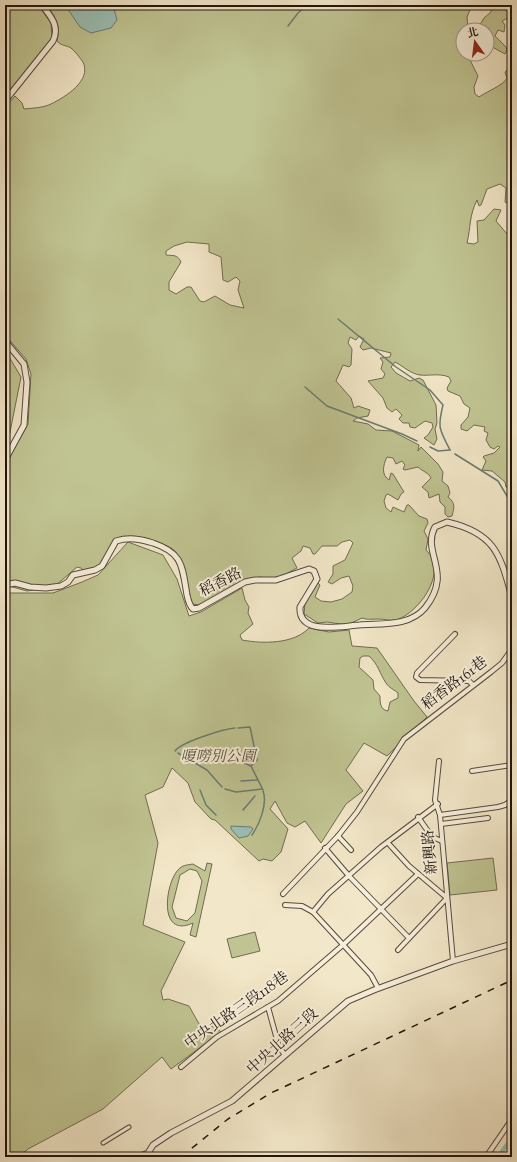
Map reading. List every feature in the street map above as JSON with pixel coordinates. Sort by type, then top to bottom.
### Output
[{"type":"street","points":[[5,101],[56,36],[57,29],[55,22],[42,5]]},
{"type":"street","points":[[5,341],[24,364],[27,382],[24,425],[5,460]]},
{"type":"street","name":"稻香路","points":[[5,585],[15,583],[30,587],[46,588],[61,586],[68,582],[73,575],[95,570],[102,566],[116,542],[134,539],[159,545],[177,556],[182,570],[189,603],[193,609],[199,608],[249,581],[276,580],[309,568],[314,571],[317,579],[300,607],[301,615],[306,621],[327,628],[394,623],[410,619],[418,614],[424,609],[434,595],[438,577],[431,535],[435,527],[448,522],[458,524],[478,533],[492,546],[504,566],[512,597]]},
{"type":"street","points":[[455,634],[417,673],[416,677],[420,680],[469,681],[474,685]]},
{"type":"street","name":"稻香路161巷","points":[[283,894],[338,836],[357,812],[404,739],[502,663],[512,649]]},
{"type":"street","points":[[439,761],[435,800],[438,804],[440,815]]},
{"type":"street","points":[[472,771],[512,765]]},
{"type":"street","name":"新興路","points":[[453,961],[440,815],[498,807],[505,805],[512,800]]},
{"type":"street","points":[[313,912],[328,894],[418,817],[438,804]]},
{"type":"street","points":[[418,817],[432,837],[442,841]]},
{"type":"street","points":[[441,824],[488,818]]},
{"type":"street","points":[[338,836],[351,850]]},
{"type":"street","points":[[388,843],[418,874],[447,898],[398,950]]},
{"type":"street","points":[[326,848],[349,876],[409,938]]},
{"type":"street","name":"中央北路三段118巷","points":[[181,1067],[218,1037],[278,1001],[344,944],[418,874]]},
{"type":"street","points":[[285,905],[302,906],[313,912],[344,944],[376,981],[378,988]]},
{"type":"street","name":"中央北路三段","points":[[138,1157],[148,1153],[153,1145],[171,1133],[232,1101],[252,1086],[285,1055],[348,1001],[378,988],[453,961],[512,944]]},
{"type":"street","points":[[268,1007],[279,1047],[285,1055]]},
{"type":"street","points":[[486,1157],[512,1119]]},
{"type":"street","points":[[103,1144],[129,1128]]},
{"type":"green space","points":[[5,5],[38,5],[51,23],[52,38],[5,96]]},
{"type":"green space","points":[[47,5],[472,5],[467,17],[467,22],[455,22],[455,62],[471,62],[478,76],[474,87],[475,94],[479,97],[505,81],[507,78],[505,72],[512,66],[512,207],[505,202],[506,188],[500,184],[487,189],[481,205],[479,206],[477,200],[474,206],[467,243],[474,244],[478,242],[477,221],[484,220],[494,209],[501,210],[496,221],[508,235],[512,236],[512,489],[506,487],[505,482],[492,471],[482,470],[486,461],[483,457],[494,453],[500,447],[498,446],[494,449],[490,447],[486,440],[488,433],[484,431],[485,427],[474,425],[467,431],[461,429],[461,425],[468,417],[470,408],[464,404],[460,396],[448,391],[447,388],[451,381],[449,377],[442,375],[417,374],[410,372],[395,362],[391,367],[396,373],[410,381],[419,378],[423,380],[436,405],[437,423],[435,429],[437,439],[434,445],[424,438],[433,427],[432,423],[425,421],[415,428],[410,427],[409,423],[403,423],[399,419],[402,415],[396,409],[392,412],[387,408],[383,398],[368,381],[383,378],[385,374],[381,369],[383,362],[380,358],[390,357],[391,353],[371,348],[363,350],[360,347],[364,339],[359,336],[356,340],[350,337],[348,343],[352,349],[351,365],[349,367],[343,365],[336,381],[351,398],[354,408],[358,406],[370,410],[368,416],[357,418],[353,421],[368,424],[376,430],[392,431],[419,445],[418,451],[421,447],[438,464],[443,472],[442,481],[448,486],[450,493],[448,497],[451,499],[454,508],[452,516],[448,517],[445,514],[445,507],[440,502],[439,494],[429,498],[428,492],[422,487],[431,478],[429,475],[418,467],[405,470],[403,469],[405,465],[402,461],[396,464],[393,458],[387,457],[384,463],[384,473],[386,478],[389,480],[391,473],[393,474],[404,492],[398,500],[388,494],[386,495],[384,501],[386,508],[391,512],[393,507],[404,512],[407,505],[409,505],[419,516],[427,519],[428,523],[424,531],[428,539],[426,550],[432,558],[434,568],[430,588],[417,606],[401,618],[392,620],[362,618],[347,625],[327,622],[318,623],[304,614],[305,603],[317,582],[320,585],[315,597],[321,601],[331,602],[342,599],[352,592],[353,586],[349,576],[341,578],[332,584],[328,582],[333,574],[333,566],[345,560],[353,543],[350,540],[342,542],[337,546],[322,546],[315,554],[313,554],[310,548],[303,546],[301,551],[292,558],[297,568],[282,576],[271,578],[259,577],[200,605],[193,604],[189,599],[183,569],[177,554],[173,549],[151,540],[135,537],[121,537],[100,570],[86,573],[81,568],[77,567],[54,587],[27,591],[5,585],[5,465],[28,424],[31,374],[26,359],[5,335],[5,108],[15,96],[22,103],[24,109],[51,104],[70,93],[81,82],[85,69],[83,62],[71,48],[60,44],[57,41],[58,26]],"holes":[[[187,242],[209,244],[209,252],[221,257],[223,280],[228,282],[236,277],[240,281],[238,290],[244,308],[230,305],[215,296],[204,302],[200,301],[191,287],[187,287],[176,294],[169,290],[169,282],[181,262],[177,257],[166,255],[166,251],[174,246]]]},
{"type":"green space","points":[[486,5],[501,5],[510,15],[510,17],[502,21],[505,25],[504,32],[498,30],[495,36],[495,22],[482,22],[491,12],[491,8]]},
{"type":"green space","points":[[495,36],[506,47],[507,50],[505,54],[495,48]]},
{"type":"green space","points":[[5,350],[21,377],[9,437],[5,445]]},
{"type":"green space","name":"嗄嘮別公園","points":[[128,542],[163,555],[177,579],[189,616],[201,612],[242,588],[245,600],[249,607],[248,613],[253,624],[240,635],[242,640],[278,642],[295,637],[309,628],[329,632],[349,630],[352,646],[377,648],[427,717],[387,756],[364,743],[346,770],[363,791],[346,804],[321,843],[305,821],[295,827],[287,823],[275,801],[270,809],[288,829],[281,852],[272,861],[263,859],[259,861],[215,820],[211,819],[195,802],[188,783],[172,768],[163,787],[145,795],[158,843],[143,925],[185,942],[161,991],[163,1000],[168,999],[189,1006],[202,1029],[214,1026],[221,1032],[171,1069],[162,1057],[103,1109],[28,1149],[19,1157],[5,1157],[5,593],[53,593],[98,575]],"holes":[[[363,656],[369,656],[377,666],[387,685],[398,693],[398,698],[390,702],[388,711],[383,709],[380,703],[380,696],[374,689],[373,680],[359,667],[360,658]]]},
{"type":"green space","points":[[493,858],[497,890],[450,895],[447,863]]},
{"type":"green space","points":[[207,863],[212,864],[196,937],[190,935],[193,923],[182,926],[174,923],[169,917],[168,897],[173,877],[181,867],[193,864],[205,871]],"holes":[[[190,869],[197,871],[202,881],[195,913],[187,921],[176,918],[172,907],[180,875]]]},
{"type":"green space","points":[[255,932],[260,951],[232,958],[227,939]]},
{"type":"water","points":[[65,5],[113,5],[117,20],[111,28],[91,33],[80,27]]},
{"type":"water","points":[[231,826],[251,827],[253,829],[248,836],[239,838],[231,829]]},
{"type":"waterway","points":[[288,26],[298,13],[307,5]]},
{"type":"waterway","points":[[338,319],[396,367],[430,390],[443,405],[440,419],[440,429],[450,450]]},
{"type":"waterway","points":[[305,387],[327,406],[417,441]]},
{"type":"waterway","points":[[430,447],[438,451],[450,450]]},
{"type":"waterway","points":[[455,454],[498,481],[510,501]]},
{"type":"waterway","points":[[238,728],[250,727],[257,760],[251,766],[263,790]]},
{"type":"waterway","points":[[175,751],[179,747],[194,740],[213,733],[235,728]]},
{"type":"waterway","points":[[178,753],[207,770],[222,787]]},
{"type":"waterway","points":[[244,763],[251,766]]},
{"type":"waterway","points":[[241,781],[257,780]]},
{"type":"waterway","points":[[225,789],[236,792],[262,789]]},
{"type":"waterway","points":[[200,790],[206,805],[216,815]]},
{"type":"waterway","points":[[252,835],[260,820],[264,808],[263,791]]},
{"type":"waterway","points":[[243,810],[255,796]]},
{"type":"waterway","points":[[498,1157],[512,1138]]},
{"type":"railway","points":[[181,1157],[228,1119],[271,1093],[512,980]]}]
